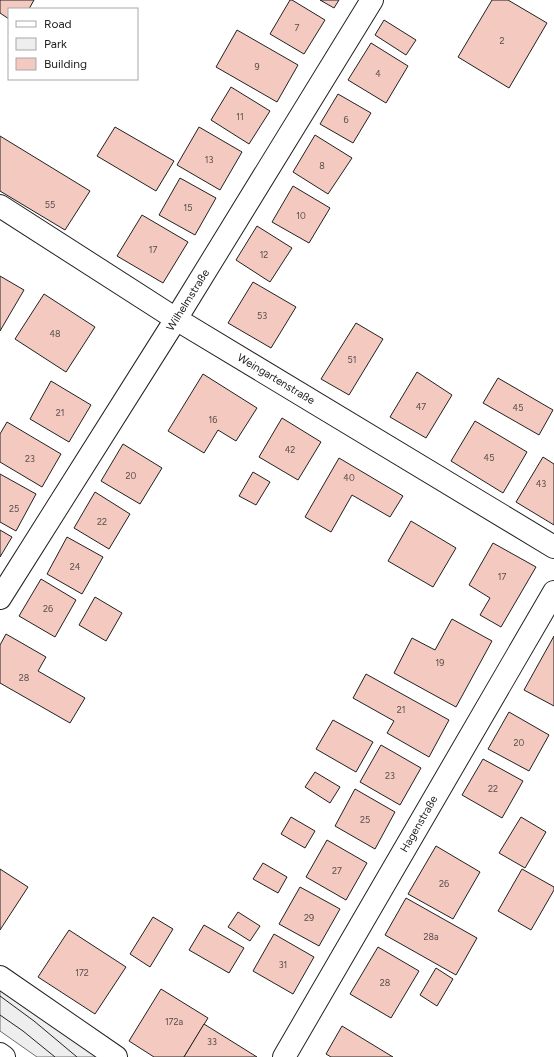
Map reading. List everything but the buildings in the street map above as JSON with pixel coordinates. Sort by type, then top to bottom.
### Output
[{"type":"street","name":"Wilhelmstraße","points":[[0,598],[176,319],[372,0]]},
{"type":"street","name":"Weingartenstraße","points":[[0,206],[176,319],[554,547]]},
{"type":"street","name":"Hagenstraße","points":[[284,1057],[554,592]]},
{"type":"street","points":[[0,977],[116,1057]]},
{"type":"street","points":[[0,1054],[4,1057]]},
{"type":"green space","points":[[0,985],[104,1057],[37,1057],[0,1031]]},
{"type":"tram line","points":[[0,996],[34,1021],[77,1057]]},
{"type":"tram line","points":[[0,1015],[23,1031],[55,1057]]}]
